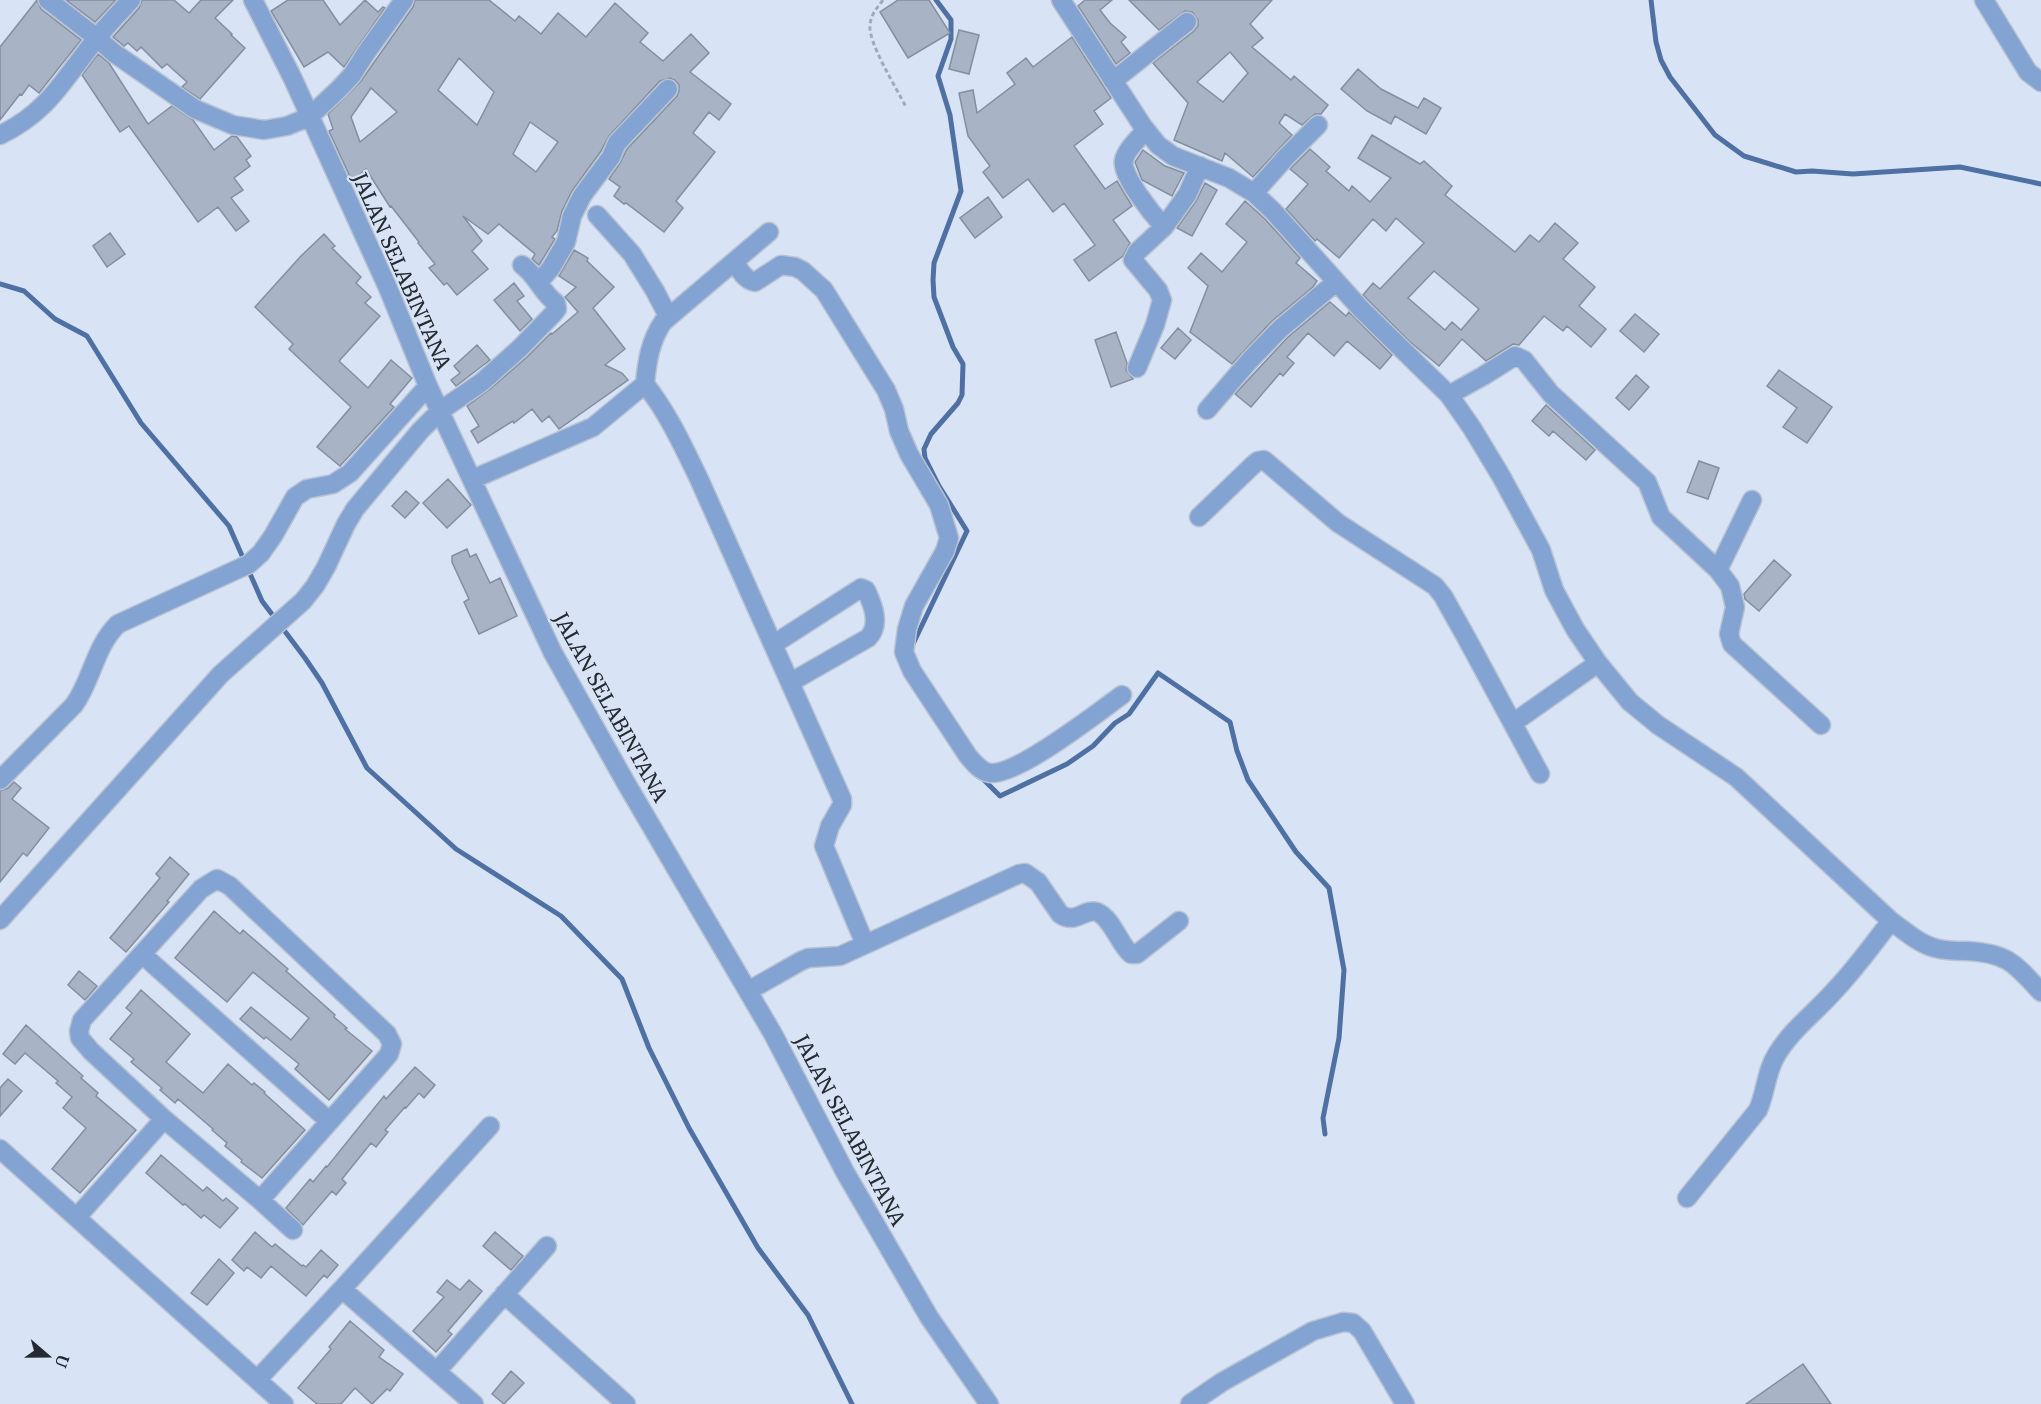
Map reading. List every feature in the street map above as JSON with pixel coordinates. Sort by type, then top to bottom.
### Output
[{"type":"street","points":[[48,0],[114,53],[195,109],[233,125],[264,130],[287,126],[309,117],[352,75],[404,0]]},
{"type":"street","points":[[0,135],[34,116],[48,102],[97,38],[130,0]]},
{"type":"street","name":"JALAN SELABINTANA","points":[[253,0],[293,79],[388,288],[428,386],[553,653],[748,991],[845,1172],[928,1317],[990,1404]]},
{"type":"street","points":[[1061,0],[1146,130],[1165,151],[1229,178],[1254,193],[1274,211],[1361,309],[1449,395],[1479,438],[1501,476],[1540,550],[1554,590],[1575,629],[1598,663],[1630,702],[1658,725],[1736,777],[1891,921],[1919,941],[1937,950],[1973,951],[2006,958],[2016,965],[2041,992]]},
{"type":"street","points":[[1984,0],[2028,72],[2041,82]]},
{"type":"street","points":[[1113,81],[1187,22]]},
{"type":"street","points":[[539,282],[551,268],[564,246],[572,216],[588,186],[611,157],[617,143],[668,89]]},
{"type":"street","points":[[1254,193],[1318,125]]},
{"type":"street","points":[[1146,130],[1125,156],[1124,167],[1143,202],[1164,228]]},
{"type":"street","points":[[1137,368],[1155,325],[1162,300],[1158,291],[1134,263],[1133,257],[1164,228],[1187,195],[1200,166]]},
{"type":"street","points":[[597,215],[632,254],[668,316]]},
{"type":"street","points":[[769,232],[668,316],[653,341],[646,368],[645,384],[660,402],[677,433],[842,799],[842,806],[830,826],[824,846],[865,944]]},
{"type":"street","points":[[735,262],[743,275],[749,281],[755,282],[781,265],[803,271],[824,291],[886,390],[909,454],[939,505],[949,538],[945,550],[914,606],[907,629],[904,652],[912,671],[978,768],[989,773],[1003,772],[1025,763],[1122,695]]},
{"type":"street","points":[[0,920],[221,675],[303,601],[326,567],[346,524],[356,509],[420,430],[440,411],[482,382],[554,314],[558,306],[545,293],[532,273],[522,265]]},
{"type":"street","points":[[1207,410],[1280,329],[1336,282]]},
{"type":"street","points":[[1449,395],[1515,356],[1519,357],[1551,394],[1647,482],[1661,517],[1718,570],[1730,585],[1735,607],[1729,634],[1732,644],[1821,725]]},
{"type":"street","points":[[473,479],[593,427],[645,384]]},
{"type":"street","points":[[0,780],[74,705],[82,693],[104,639],[118,624],[249,564],[267,544],[295,497],[308,489],[333,484],[351,473],[428,386]]},
{"type":"street","points":[[1199,517],[1258,461],[1267,461],[1338,523],[1435,586],[1443,596],[1514,723],[1540,774]]},
{"type":"street","points":[[1718,570],[1752,500]]},
{"type":"street","points":[[774,644],[861,588],[866,590],[876,626],[874,633],[791,682]]},
{"type":"street","points":[[1514,723],[1598,663]]},
{"type":"street","points":[[748,991],[808,958],[840,956],[1010,877],[1025,873],[1038,882],[1060,914],[1065,917],[1071,918],[1090,912],[1099,913],[1131,954],[1137,954],[1179,921]]},
{"type":"street","points":[[260,1200],[384,1060],[391,1049],[390,1039],[230,886],[217,879],[207,884],[82,1020],[80,1038],[164,1119],[293,1230]]},
{"type":"street","points":[[1687,1198],[1758,1110],[1764,1097],[1767,1074],[1777,1053],[1797,1029],[1837,989],[1891,921]]},
{"type":"street","points":[[143,955],[329,1121]]},
{"type":"street","points":[[77,1217],[164,1119]]},
{"type":"street","points":[[258,1380],[490,1126]]},
{"type":"street","points":[[0,1149],[284,1404]]},
{"type":"street","points":[[437,1371],[547,1246]]},
{"type":"street","points":[[342,1289],[474,1404]]},
{"type":"street","points":[[504,1294],[626,1404]]},
{"type":"street","points":[[1190,1404],[1222,1382],[1313,1331],[1343,1322],[1353,1323],[1362,1331],[1405,1404]]},
{"type":"path","points":[[883,0],[874,11],[870,27],[875,46],[906,107]]},
{"type":"building","points":[[37,0],[41,9],[81,40],[39,93],[29,85],[0,120],[0,47]]},
{"type":"building","points":[[66,0],[116,0],[95,22]]},
{"type":"building","points":[[142,0],[174,0],[189,13],[201,0],[233,0],[215,18],[245,48],[200,99],[182,87],[187,82],[167,64],[162,68],[141,47],[137,51],[128,43],[124,46],[113,37],[139,8]]},
{"type":"building","points":[[288,0],[323,0],[340,25],[365,0],[378,12],[383,7],[385,8],[344,67],[328,52],[304,67],[271,11]]},
{"type":"building","points":[[415,0],[489,0],[515,21],[519,16],[541,34],[558,13],[586,37],[615,3],[648,33],[640,42],[663,61],[691,34],[709,53],[690,72],[731,104],[719,120],[709,112],[693,133],[715,152],[676,201],[683,208],[664,232],[614,196],[620,187],[609,179],[627,149],[677,96],[679,85],[670,78],[660,81],[609,136],[572,191],[562,211],[557,231],[552,237],[555,239],[539,265],[532,259],[535,254],[499,224],[488,234],[463,216],[482,241],[472,251],[488,269],[457,295],[447,283],[444,285],[429,268],[435,264],[390,207],[366,169],[352,181],[329,131],[333,129],[328,114],[361,81],[413,7]],"holes":[[[459,58],[494,92],[477,125],[438,90]],[[371,88],[397,112],[360,142],[351,117]],[[530,122],[558,142],[536,172],[513,154]]]},
{"type":"building","points":[[898,0],[929,0],[950,33],[908,58],[880,12]]},
{"type":"building","points":[[1085,0],[1112,0],[1100,10],[1110,23],[1126,37],[1121,42],[1130,53],[1116,64],[1078,6]]},
{"type":"building","points":[[1129,0],[1272,0],[1250,24],[1263,38],[1252,47],[1291,80],[1294,76],[1328,105],[1321,114],[1315,114],[1302,125],[1285,114],[1279,123],[1292,135],[1253,177],[1225,153],[1222,161],[1174,140],[1188,103],[1153,63],[1194,31],[1198,26],[1198,20],[1192,12],[1185,11],[1159,30]],"holes":[[[1230,52],[1248,73],[1223,102],[1197,82]]]},
{"type":"building","points":[[959,30],[979,35],[969,74],[949,69]]},
{"type":"building","points":[[1072,37],[1111,98],[1094,111],[1103,124],[1074,146],[1105,189],[1117,181],[1132,206],[1113,220],[1130,243],[1123,256],[1089,281],[1074,260],[1095,245],[1064,203],[1053,212],[1028,179],[1003,198],[983,172],[990,166],[968,136],[959,93],[973,90],[977,113],[1015,84],[1007,73],[1026,58],[1033,67]]},
{"type":"building","points":[[98,54],[109,63],[148,124],[172,106],[193,120],[214,150],[232,136],[237,137],[251,156],[246,160],[250,166],[234,178],[243,190],[231,198],[249,221],[236,231],[218,207],[198,222],[129,126],[120,132],[82,75]]},
{"type":"building","points":[[1358,69],[1381,89],[1418,108],[1424,98],[1441,108],[1426,134],[1395,116],[1391,124],[1367,111],[1341,89]]},
{"type":"building","points":[[1372,135],[1420,164],[1424,161],[1452,186],[1445,195],[1515,252],[1530,235],[1539,242],[1555,223],[1578,243],[1563,259],[1595,287],[1579,306],[1606,329],[1591,347],[1567,326],[1563,331],[1544,316],[1519,345],[1513,344],[1486,361],[1462,339],[1439,366],[1409,341],[1363,295],[1373,283],[1380,289],[1424,243],[1396,218],[1386,231],[1373,219],[1339,258],[1317,239],[1315,241],[1286,209],[1308,184],[1290,169],[1310,149],[1330,167],[1326,171],[1349,191],[1352,186],[1370,202],[1391,178],[1358,158]],"holes":[[[1434,271],[1479,309],[1461,330],[1452,322],[1445,330],[1408,298]]]},
{"type":"building","points":[[1143,150],[1165,166],[1184,173],[1172,196],[1142,180],[1135,162]]},
{"type":"building","points":[[1205,183],[1217,190],[1192,236],[1177,228],[1196,201]]},
{"type":"building","points":[[988,197],[1002,217],[975,238],[960,218]]},
{"type":"building","points":[[1245,201],[1265,219],[1300,258],[1296,263],[1317,281],[1313,287],[1272,321],[1232,364],[1190,332],[1208,286],[1188,268],[1201,253],[1222,272],[1247,242],[1226,224]]},
{"type":"building","points":[[110,233],[125,254],[107,267],[93,246]]},
{"type":"building","points":[[324,234],[335,246],[332,248],[361,277],[356,283],[371,297],[365,303],[380,316],[339,361],[368,388],[391,360],[412,378],[390,404],[394,407],[340,466],[317,447],[351,407],[289,349],[293,344],[255,307]]},
{"type":"building","points":[[574,250],[588,258],[587,261],[614,287],[593,308],[625,349],[605,365],[622,373],[628,380],[559,429],[549,416],[542,422],[532,409],[514,423],[513,421],[478,443],[471,431],[479,426],[467,406],[489,390],[551,333],[578,312],[565,297],[576,287],[559,276]]},
{"type":"building","points":[[514,283],[524,296],[517,301],[532,319],[520,331],[494,300]]},
{"type":"building","points":[[1330,302],[1346,316],[1349,312],[1392,355],[1380,369],[1347,341],[1334,356],[1308,333],[1287,357],[1294,363],[1283,376],[1280,373],[1251,407],[1235,394],[1288,337]]},
{"type":"building","points":[[1635,314],[1659,334],[1644,352],[1620,331]]},
{"type":"building","points":[[1178,328],[1191,340],[1175,359],[1161,348]]},
{"type":"building","points":[[1116,332],[1127,363],[1126,370],[1133,379],[1111,387],[1095,340]]},
{"type":"building","points":[[477,345],[490,360],[456,386],[451,380],[460,373],[454,366]]},
{"type":"building","points":[[1779,370],[1832,407],[1807,443],[1783,427],[1797,408],[1767,386]]},
{"type":"building","points":[[1636,375],[1649,387],[1629,410],[1616,398]]},
{"type":"building","points":[[1546,405],[1595,450],[1586,460],[1553,431],[1549,436],[1532,421]]},
{"type":"building","points":[[1699,461],[1719,468],[1708,499],[1687,492]]},
{"type":"building","points":[[448,479],[471,505],[447,528],[423,503]]},
{"type":"building","points":[[406,491],[419,503],[405,518],[392,506]]},
{"type":"building","points":[[467,549],[470,557],[476,554],[490,583],[500,578],[517,616],[479,634],[464,602],[469,599],[452,562],[452,556]]},
{"type":"building","points":[[1774,560],[1791,575],[1759,611],[1745,599],[1744,594]]},
{"type":"building","points":[[14,782],[21,788],[12,799],[49,828],[27,856],[23,853],[0,882],[0,791],[8,788]]},
{"type":"building","points":[[170,857],[189,874],[167,901],[169,902],[126,952],[110,938],[160,878],[156,874]]},
{"type":"building","points":[[214,911],[240,934],[243,930],[288,969],[286,971],[335,1015],[334,1017],[347,1028],[345,1029],[372,1051],[329,1100],[295,1069],[299,1064],[240,1019],[251,1007],[291,1040],[309,1018],[253,972],[227,1002],[175,958]]},
{"type":"building","points":[[79,971],[97,986],[85,1000],[68,985]]},
{"type":"building","points":[[141,990],[190,1034],[166,1062],[203,1093],[228,1064],[252,1085],[254,1083],[265,1092],[305,1130],[262,1178],[225,1146],[227,1143],[213,1129],[178,1099],[175,1103],[160,1090],[162,1088],[131,1062],[134,1059],[110,1039],[132,1013],[126,1008]]},
{"type":"building","points":[[26,1025],[83,1076],[81,1078],[98,1093],[96,1096],[136,1130],[80,1193],[52,1169],[86,1128],[63,1108],[72,1097],[56,1083],[58,1081],[25,1053],[15,1064],[3,1054]]},
{"type":"building","points":[[415,1067],[435,1085],[424,1098],[419,1093],[405,1107],[385,1130],[388,1132],[376,1147],[371,1143],[342,1179],[346,1183],[336,1195],[332,1191],[303,1225],[286,1208],[310,1179],[313,1182],[327,1167],[384,1096],[386,1099]]},
{"type":"building","points":[[8,1079],[22,1091],[0,1116],[0,1088]]},
{"type":"building","points":[[161,1155],[203,1191],[207,1187],[223,1201],[226,1198],[238,1208],[220,1228],[204,1215],[201,1218],[185,1204],[183,1205],[146,1173]]},
{"type":"building","points":[[255,1232],[272,1247],[275,1244],[302,1266],[306,1267],[321,1250],[338,1265],[327,1278],[324,1275],[306,1296],[271,1266],[261,1278],[247,1267],[244,1271],[232,1260]]},
{"type":"building","points":[[495,1232],[523,1256],[511,1270],[483,1246]]},
{"type":"building","points":[[219,1259],[234,1273],[207,1305],[191,1293]]},
{"type":"building","points":[[447,1280],[460,1290],[469,1280],[482,1291],[448,1331],[452,1334],[436,1352],[413,1331],[444,1297],[437,1292]]},
{"type":"building","points":[[350,1321],[384,1350],[379,1357],[403,1374],[390,1391],[387,1389],[372,1404],[355,1388],[341,1404],[317,1404],[298,1388],[331,1349],[329,1347]]},
{"type":"building","points":[[1803,1364],[1831,1404],[1746,1404]]},
{"type":"building","points":[[511,1371],[524,1383],[504,1404],[492,1394]]},
{"type":"waterway","points":[[913,644],[967,531],[939,486],[925,458],[924,449],[931,434],[958,403],[962,395],[963,364],[953,347],[934,297],[934,263],[961,191],[950,115],[938,76],[951,39],[951,20],[936,0]]},
{"type":"waterway","points":[[1651,0],[1656,42],[1661,60],[1670,77],[1715,135],[1744,156],[1796,172],[1853,174],[1960,167],[2041,184]]},
{"type":"waterway","points":[[0,284],[24,291],[55,319],[87,336],[141,423],[229,526],[262,601],[322,683],[367,768],[456,849],[561,916],[622,979],[649,1048],[689,1128],[758,1248],[808,1315],[852,1404]]},
{"type":"waterway","points":[[980,776],[1000,796],[1067,764],[1093,746],[1115,723],[1129,714],[1158,673],[1230,722],[1237,751],[1248,780],[1296,852],[1329,888],[1344,970],[1339,1038],[1323,1118],[1325,1134]]}]
